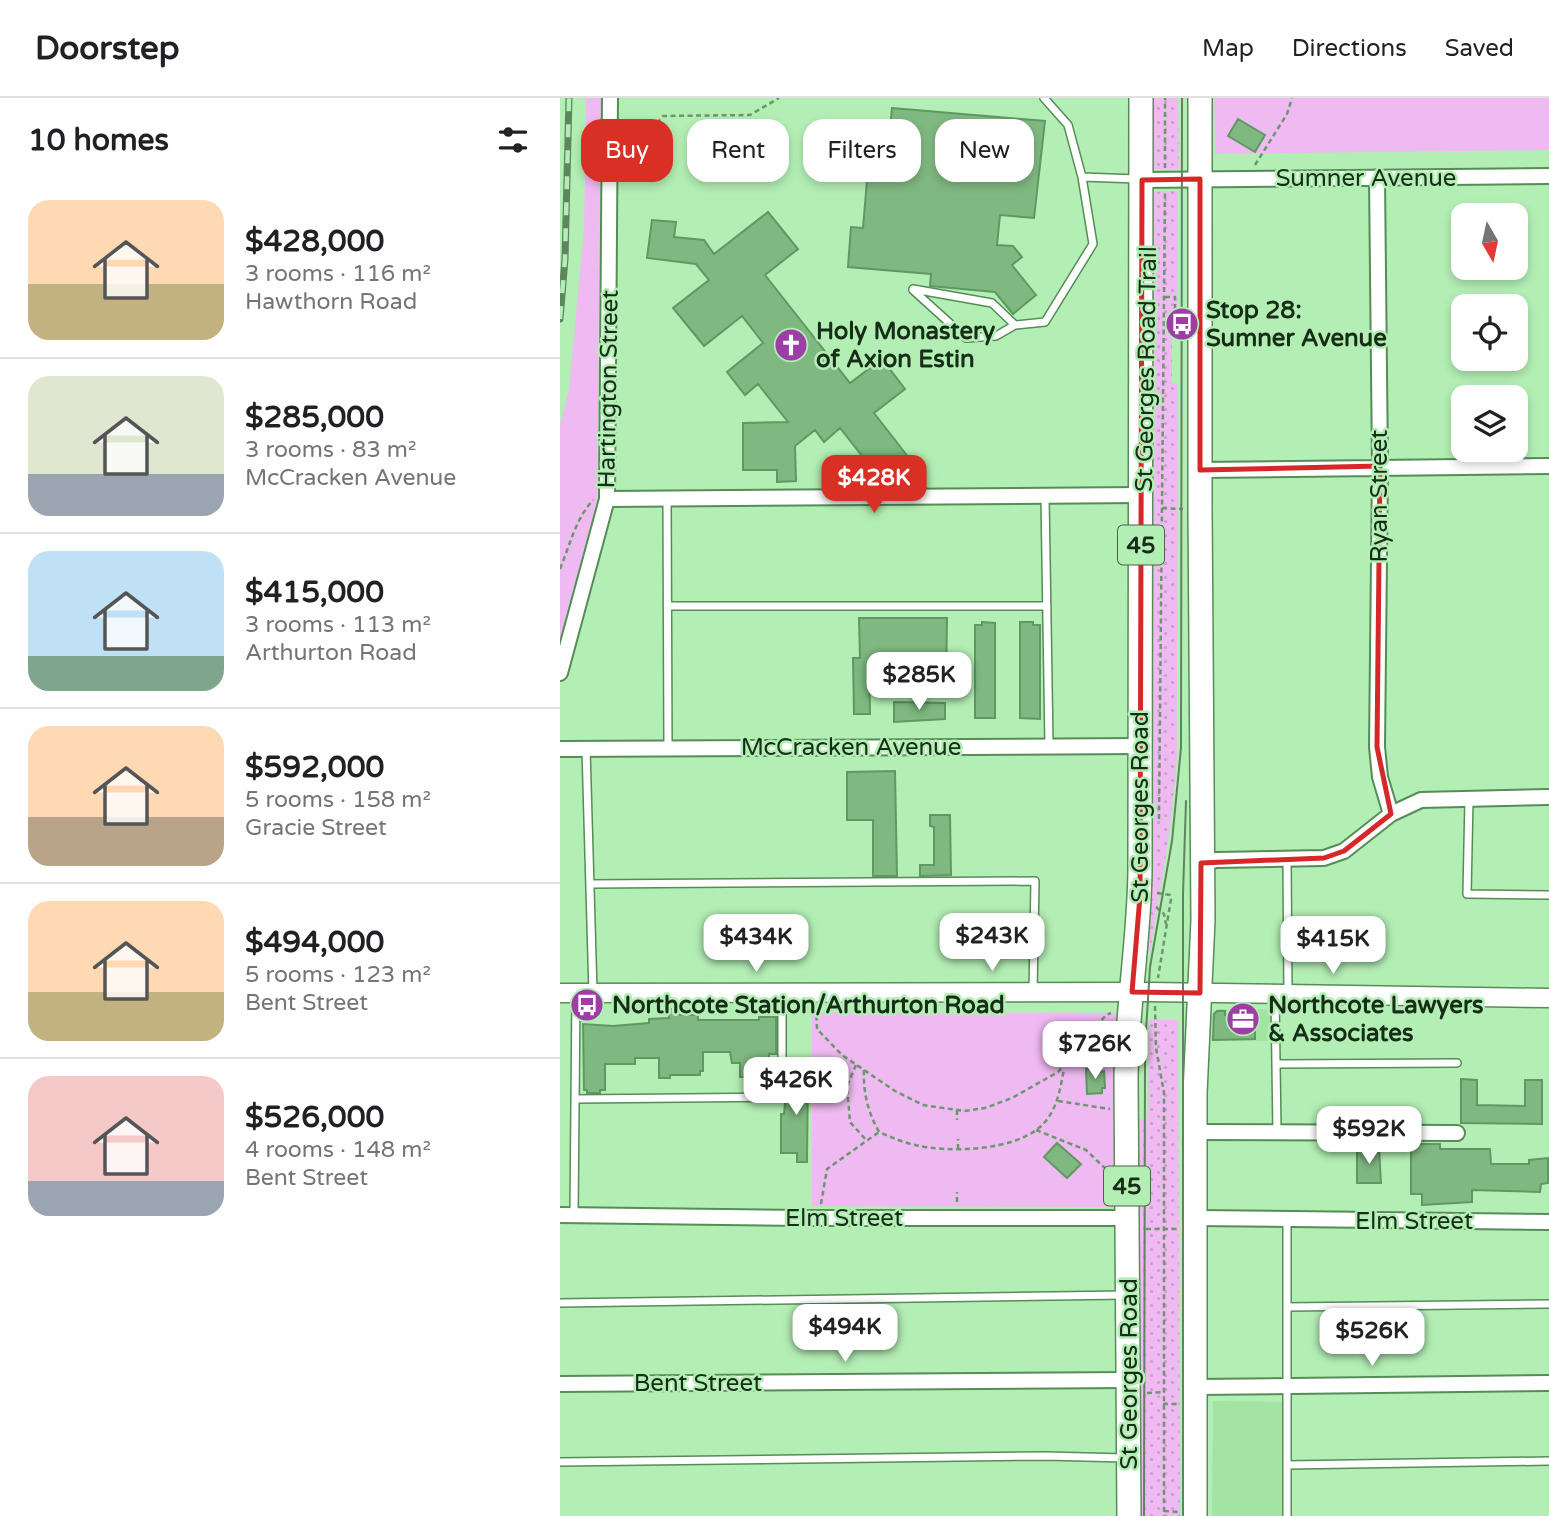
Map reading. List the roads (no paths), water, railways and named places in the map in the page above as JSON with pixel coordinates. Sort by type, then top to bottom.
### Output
[{"type":"highway","name":"St Georges Road","points":[[1129,1516],[1126,1066],[1139,919],[1148,504],[1142,98]]},
{"type":"highway","name":"45","points":[[1195,1516],[1195,1132],[1203,920],[1200,98]]},
{"type":"street","name":"Hartington Street","points":[[560,673],[607,499],[610,98]]},
{"type":"street","name":"Sumner Avenue","points":[[1142,180],[1549,176]]},
{"type":"street","name":"Ryan Street","points":[[1377,177],[1380,467],[1377,747],[1380,777],[1391,814]]},
{"type":"street","points":[[1200,470],[1549,466]]},
{"type":"street","points":[[607,499],[1045,496],[1148,504]]},
{"type":"street","name":"McCracken Avenue","points":[[560,748],[1141,746]]},
{"type":"street","points":[[1201,864],[1216,860],[1324,858],[1344,851],[1391,814],[1421,800],[1549,797]]},
{"type":"street","points":[[577,993],[1156,992],[1549,998]]},
{"type":"street","points":[[1195,1132],[1457,1133]]},
{"type":"street","name":"Elm Street","points":[[567,1215],[1128,1224]]},
{"type":"street","name":"Elm Street","points":[[1195,1223],[1287,1220],[1549,1222]]},
{"type":"street","name":"Bent Street","points":[[560,1384],[1130,1380]]},
{"type":"street","points":[[1196,1387],[1549,1384]]},
{"type":"lane","points":[[1015,325],[992,303],[913,289],[967,338],[996,336],[1015,325],[1045,322],[1093,244],[1082,177],[1068,125],[1044,98]]},
{"type":"lane","points":[[1082,177],[1142,180]]},
{"type":"lane","points":[[1045,496],[1049,746]]},
{"type":"lane","points":[[667,499],[668,748]]},
{"type":"lane","points":[[668,606],[1047,606]]},
{"type":"lane","points":[[567,1215],[575,1099],[577,993],[590,884],[586,749]]},
{"type":"lane","points":[[1469,798],[1467,894],[1549,895]]},
{"type":"lane","points":[[1277,1132],[1276,1063],[1282,995],[1287,859]]},
{"type":"lane","points":[[590,884],[1035,881],[1033,992]]},
{"type":"lane","points":[[575,1099],[782,1097],[782,993]]},
{"type":"lane","points":[[1276,1063],[1457,1063]]},
{"type":"lane","points":[[1287,1220],[1287,1516]]},
{"type":"lane","points":[[560,1303],[1129,1295]]},
{"type":"lane","points":[[1287,1307],[1549,1304]]},
{"type":"lane","points":[[560,1462],[1046,1456],[1129,1458]]},
{"type":"lane","points":[[1287,1465],[1549,1461]]},
{"type":"tram line","points":[[1144,1516],[1145,1047],[1150,967],[1172,841],[1181,748],[1182,98]]},
{"type":"tram line","points":[[1183,1516],[1183,894],[1186,801]]},
{"type":"railway","points":[[560,319],[565,259],[569,98]]},
{"type":"place","name":"Stop 28: Sumner Avenue","points":[[1182,324]]},
{"type":"place","name":"Holy Monastery of Axion Estin","points":[[791,345]]},
{"type":"place","name":"Northcote Station/Arthurton Road","points":[[587,1005]]},
{"type":"place","name":"Northcote Lawyers & Associates","points":[[1243,1019]]}]
